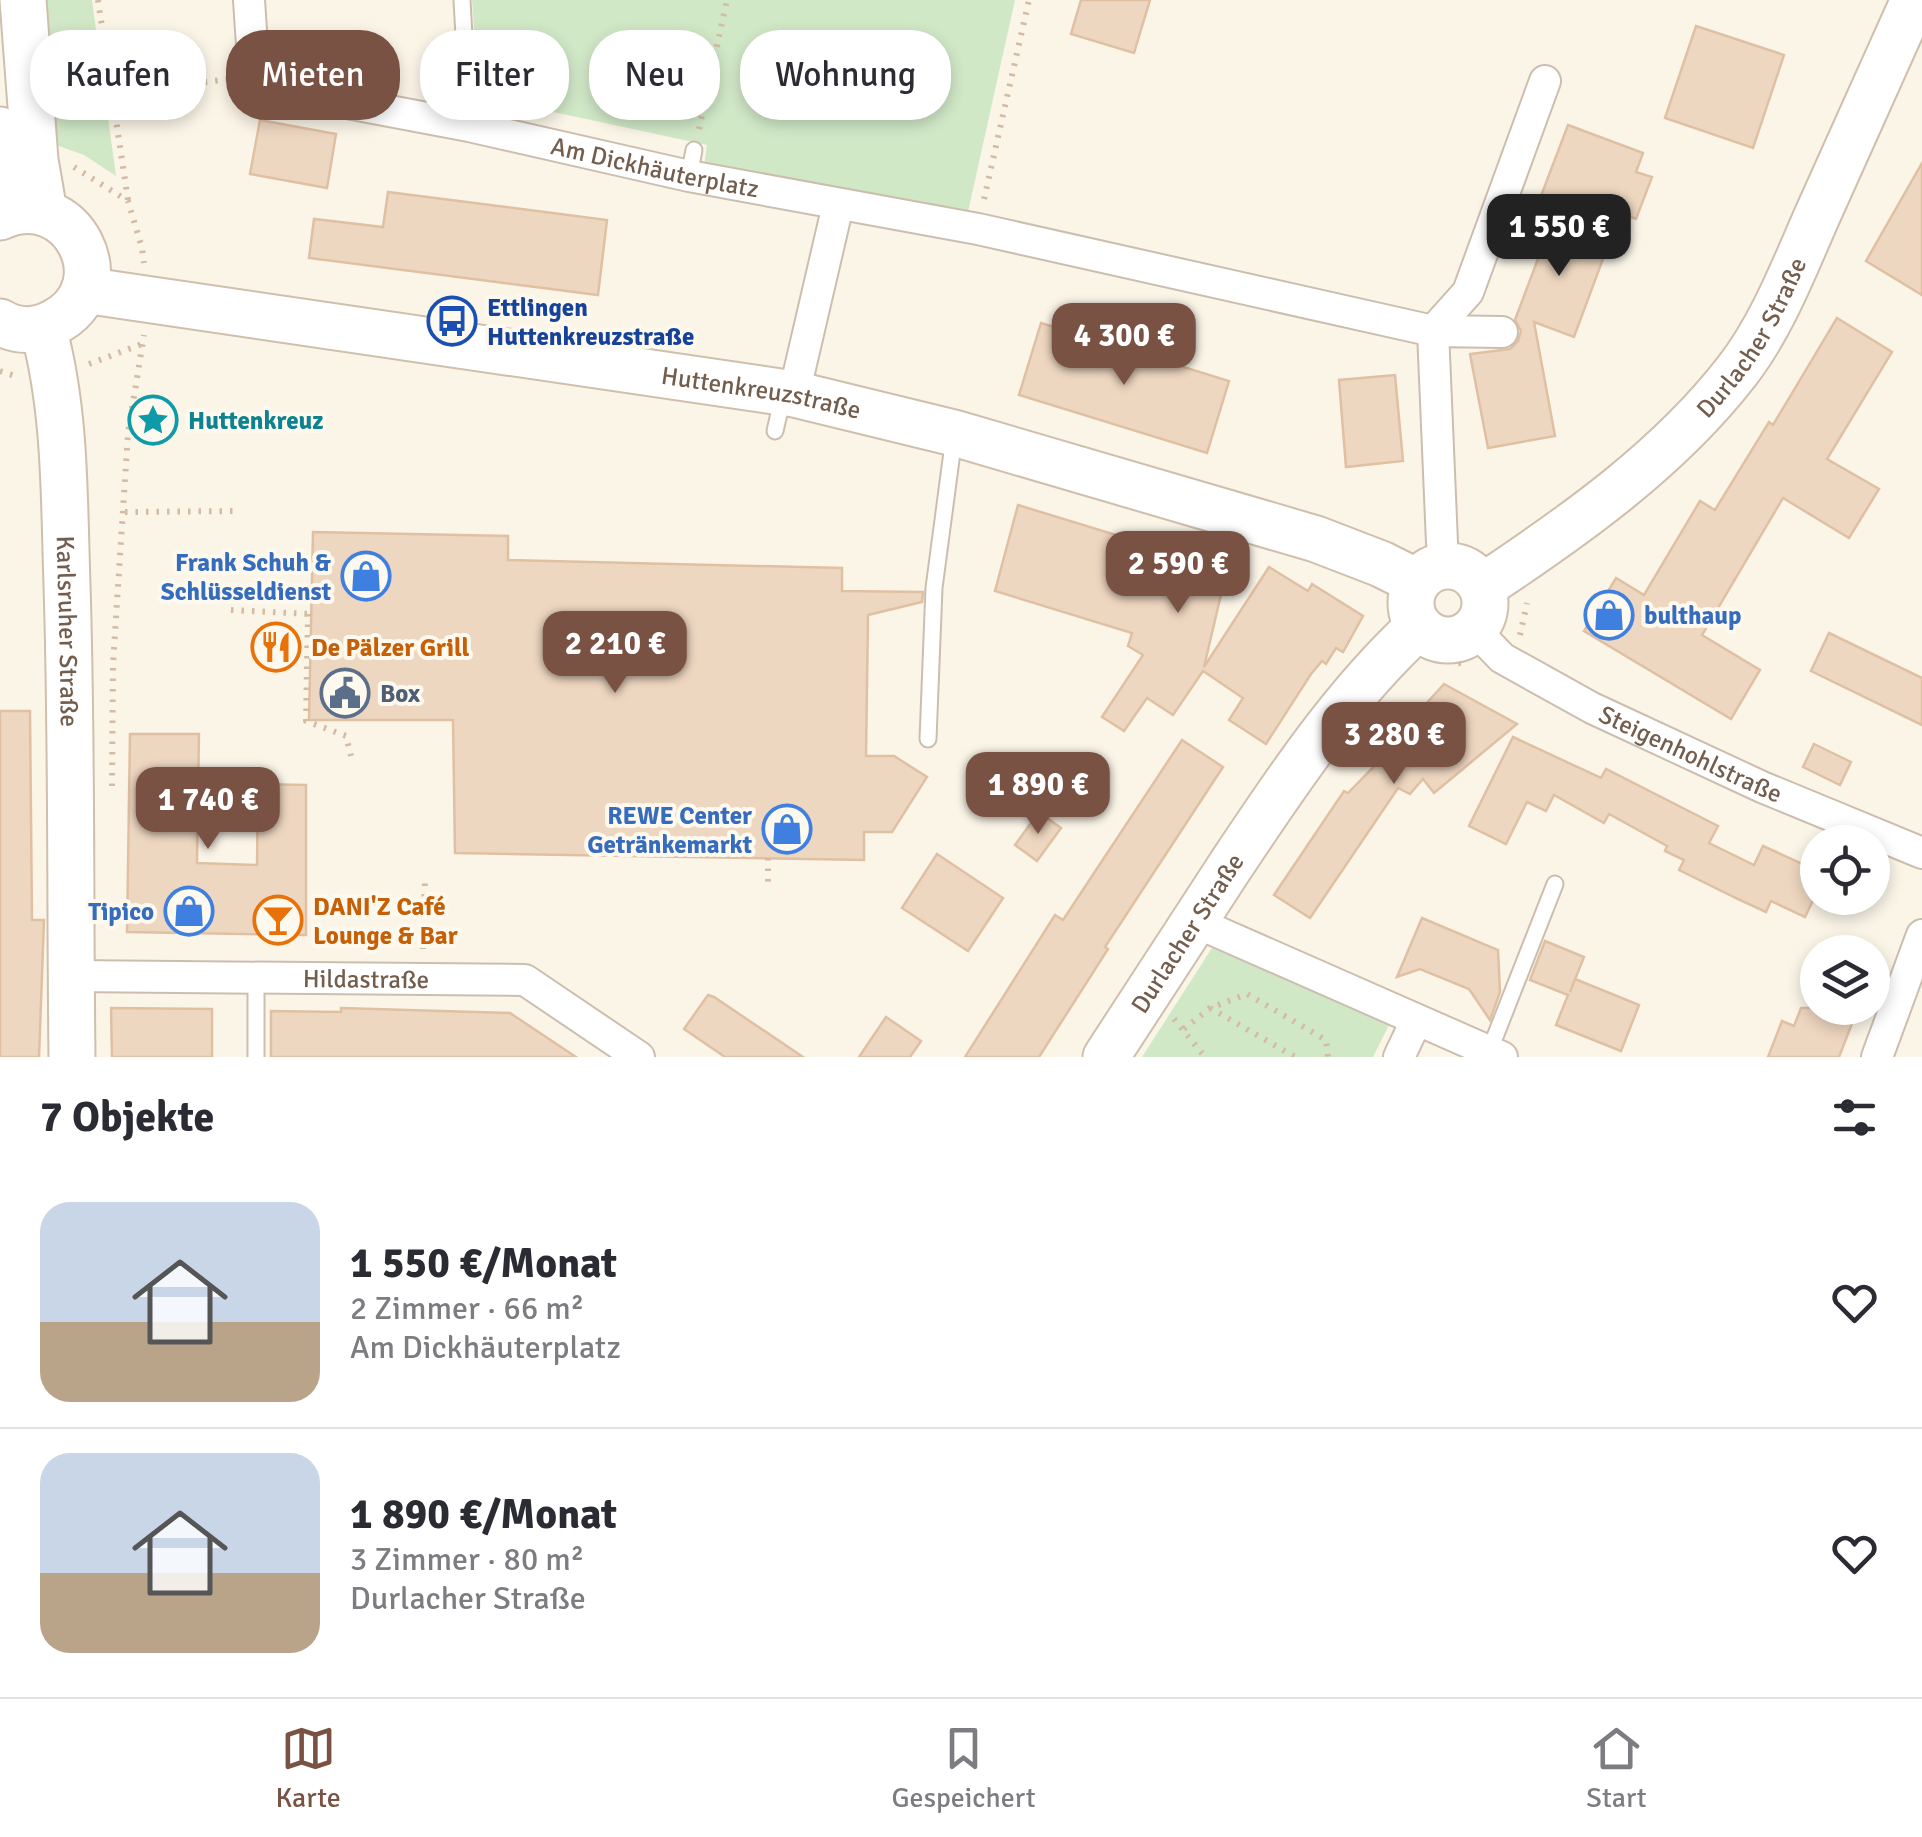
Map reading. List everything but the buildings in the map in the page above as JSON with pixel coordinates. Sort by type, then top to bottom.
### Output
[{"type":"main road","points":[[16,214],[35,160],[23,0]]},
{"type":"main road","name":"Durlacher Straße","points":[[1421,623],[1429,634],[1452,640],[1477,628],[1521,561],[1681,437],[1739,368],[1795,264],[1914,0]]},
{"type":"main road","points":[[0,130],[16,214]]},
{"type":"main road","points":[[16,214],[67,224],[79,239],[87,262],[84,290],[65,317],[22,325]]},
{"type":"main road","name":"Huttenkreuzstraße","points":[[84,290],[954,433],[1316,539],[1380,564],[1421,623]]},
{"type":"main road","name":"Karlsruher Straße","points":[[22,325],[56,374],[59,403],[70,678],[72,1057]]},
{"type":"main road","name":"Durlacher Straße","points":[[1106,1057],[1273,802],[1345,706],[1421,623],[1434,568],[1456,566],[1467,570],[1477,628]]},
{"type":"street","points":[[249,0],[251,30]]},
{"type":"street","points":[[1442,542],[1432,331],[1468,292],[1544,81]]},
{"type":"street","name":"Am Dickhäuterplatz","points":[[400,113],[692,163],[838,205],[980,217],[1432,331],[1502,332]]},
{"type":"street","points":[[784,406],[838,205]]},
{"type":"street","name":"Steigenhohlstraße","points":[[1477,628],[1502,658],[1592,708],[1762,787],[1922,852]]},
{"type":"street","points":[[1194,922],[1495,1054]]},
{"type":"street","points":[[1877,1057],[1922,935]]},
{"type":"street","name":"Hildastraße","points":[[71,976],[525,980],[639,1057]]},
{"type":"street","points":[[1398,1057],[1416,1022]]},
{"type":"lane","points":[[462,0],[469,126]]},
{"type":"lane","points":[[928,739],[934,588],[954,433]]},
{"type":"lane","points":[[1495,1054],[1556,884]]},
{"type":"lane","points":[[256,977],[256,1057]]},
{"type":"path","points":[[98,0],[102,30]]},
{"type":"path","points":[[692,163],[728,0]]},
{"type":"path","points":[[980,217],[1029,0]]},
{"type":"path","points":[[115,120],[128,201]]},
{"type":"path","points":[[112,786],[113,664],[128,433],[144,344]]},
{"type":"path","points":[[125,512],[237,512]]},
{"type":"path","points":[[1521,634],[1528,598]]},
{"type":"path","points":[[231,610],[310,614],[306,721],[346,736],[351,756]]},
{"type":"path","points":[[1421,623],[1462,662],[1477,628]]},
{"type":"path","points":[[768,858],[768,884]]},
{"type":"path","points":[[423,942],[425,880]]},
{"type":"path","points":[[1184,1029],[1210,1008],[1247,994],[1326,1040],[1328,1057]]},
{"type":"path","points":[[1210,1008],[1295,1057]]},
{"type":"path","points":[[1164,1010],[1205,1057]]},
{"type":"green space","points":[[36,0],[92,0],[96,30],[38,30]]},
{"type":"green space","points":[[472,0],[1015,0],[966,221],[704,167],[707,145],[591,120],[720,120],[720,30],[589,30],[589,120],[569,115],[569,30],[474,30]]},
{"type":"green space","points":[[44,120],[108,120],[116,176],[84,155],[45,141]]},
{"type":"green space","points":[[1212,948],[1389,1025],[1373,1057],[1142,1057]]},
{"type":"place","name":"Ettlingen Huttenkreuzstraße","points":[[452,321]]},
{"type":"place","name":"Huttenkreuz","points":[[153,420]]},
{"type":"place","name":"Frank Schuh & Schlüsseldienst","points":[[366,576]]},
{"type":"place","name":"bulthaup","points":[[1609,615]]},
{"type":"place","name":"De Pälzer Grill","points":[[276,647]]},
{"type":"place","name":"Box","points":[[345,693]]},
{"type":"place","name":"REWE Center Getränkemarkt","points":[[787,829]]},
{"type":"place","name":"Tipico","points":[[189,911]]},
{"type":"place","name":"DANI'Z Café Lounge & Bar","points":[[278,920]]}]
